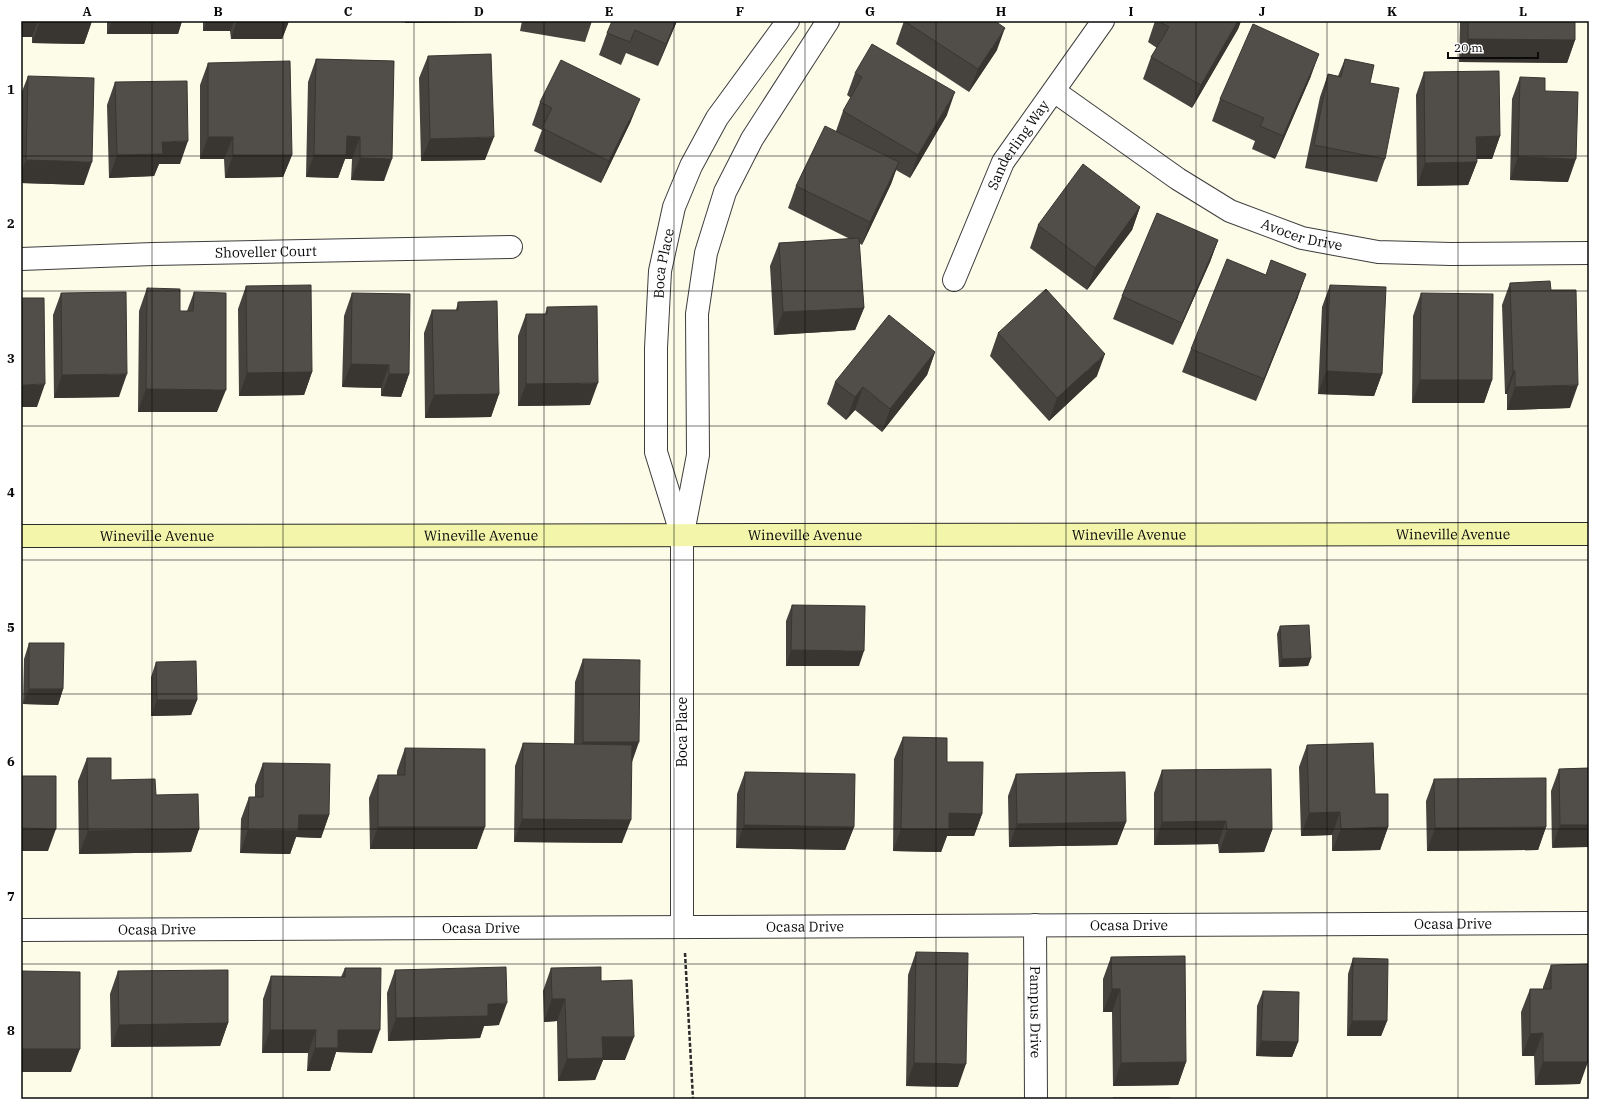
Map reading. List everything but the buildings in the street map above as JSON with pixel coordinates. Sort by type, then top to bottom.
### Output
[{"type":"main road","name":"Wineville Avenue","points":[[21,536],[1589,534]]},
{"type":"street","name":"Boca Place","points":[[682,536],[656,452],[656,348],[660,271],[674,206],[691,166],[717,118],[788,21]]},
{"type":"street","name":"Boca Place","points":[[682,927],[682,536],[698,455],[697,314],[706,253],[725,192],[752,139],[828,21]]},
{"type":"street","name":"Sanderling Way","points":[[954,280],[1003,162],[1103,21]]},
{"type":"street","name":"Avocer Drive","points":[[1054,91],[1178,179],[1230,211],[1302,238],[1378,252],[1451,254],[1589,253]]},
{"type":"street","name":"Shoveller Court","points":[[21,259],[161,254],[511,248]]},
{"type":"street","name":"Ocasa Drive","points":[[21,930],[1589,923]]},
{"type":"street","name":"Pampus Drive","points":[[1035,925],[1036,1099]]},
{"type":"path","points":[[682,927],[688,979],[693,1099]]}]
